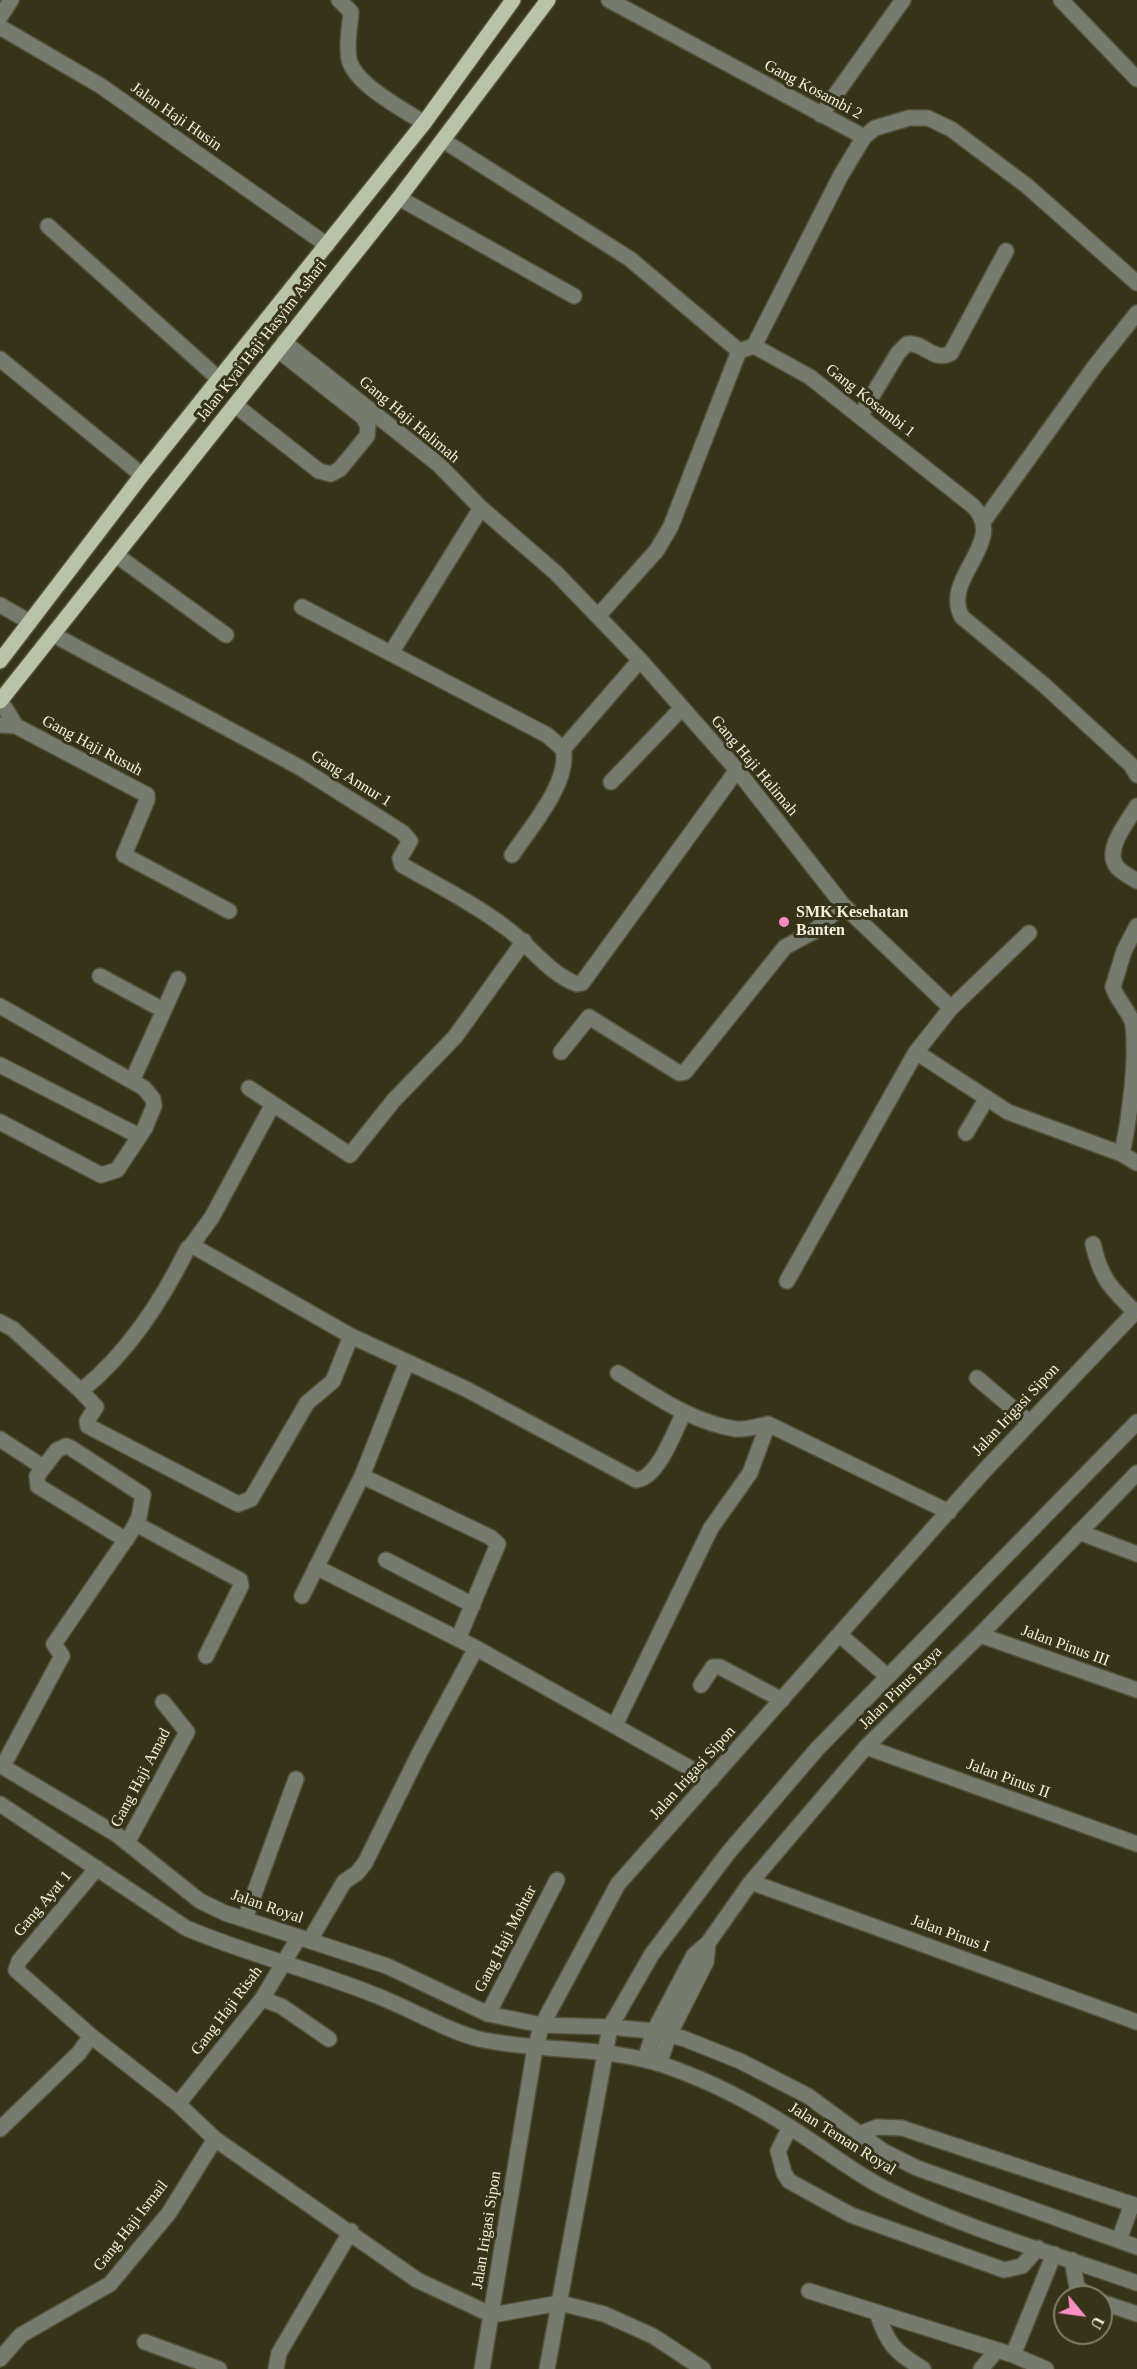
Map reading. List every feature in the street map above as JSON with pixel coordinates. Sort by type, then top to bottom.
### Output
[{"type":"main road","name":"Jalan Kyai Haji Hasyim Ashari","points":[[0,661],[142,475],[424,123],[513,0]]},
{"type":"main road","name":"Jalan Kyai Haji Hasyim Ashari","points":[[0,701],[444,141],[548,0]]},
{"type":"street","points":[[0,17],[11,0]]},
{"type":"street","points":[[339,0],[351,12],[348,44],[353,70],[369,86],[424,123]]},
{"type":"street","name":"Gang Kosambi 2","points":[[609,0],[864,137],[875,128],[890,122],[920,117],[934,120],[951,129],[1027,186],[1137,283]]},
{"type":"street","points":[[821,115],[903,0]]},
{"type":"street","points":[[1061,0],[1137,79]]},
{"type":"street","name":"Jalan Haji Husin","points":[[0,27],[100,86],[327,245]]},
{"type":"street","points":[[739,351],[754,346],[841,175],[864,137]]},
{"type":"street","points":[[444,141],[630,259],[739,351]]},
{"type":"street","points":[[399,198],[574,296]]},
{"type":"street","points":[[48,226],[219,379]]},
{"type":"street","points":[[860,416],[898,353],[907,344],[915,343],[936,355],[951,353],[1006,251]]},
{"type":"street","points":[[1137,313],[1095,366],[983,522],[983,540],[957,592],[956,606],[962,617],[1044,685],[1131,765],[1137,775]]},
{"type":"street","points":[[235,405],[319,471],[331,474],[340,469],[367,436],[368,426],[363,417],[281,346]]},
{"type":"street","name":"Gang Haji Halimah","points":[[281,346],[438,464],[481,508],[556,573],[640,660],[737,770],[843,905],[951,1008]]},
{"type":"street","name":"Gang Kosambi 1","points":[[754,346],[810,377],[973,506],[980,513],[983,522]]},
{"type":"street","points":[[598,616],[657,550],[671,526],[739,351]]},
{"type":"street","points":[[0,359],[142,475]]},
{"type":"street","points":[[391,653],[481,508]]},
{"type":"street","points":[[116,555],[226,635]]},
{"type":"street","points":[[0,605],[30,622]]},
{"type":"street","points":[[302,607],[547,735],[563,749],[565,767],[559,783],[512,855]]},
{"type":"street","name":"Gang Annur 1","points":[[54,635],[299,767],[402,832],[410,841],[400,858],[402,865],[484,910],[570,981],[582,983],[737,770]]},
{"type":"street","points":[[563,749],[640,660]]},
{"type":"street","name":"Gang Haji Rusuh","points":[[0,701],[16,726]]},
{"type":"street","points":[[611,782],[682,708]]},
{"type":"street","name":"Gang Haji Rusuh","points":[[0,725],[16,726],[147,795],[124,855],[230,911]]},
{"type":"street","points":[[1137,806],[1116,843],[1113,856],[1118,869],[1137,881]]},
{"type":"street","points":[[561,1052],[589,1017],[679,1073],[685,1072],[785,947],[813,932],[843,905]]},
{"type":"street","points":[[1122,1154],[1132,1105],[1136,1065],[1133,1025],[1113,987],[1124,951],[1137,927]]},
{"type":"street","points":[[788,1281],[916,1052],[951,1008],[1029,933]]},
{"type":"street","points":[[249,1088],[346,1153],[352,1154],[394,1100],[455,1037],[524,941]]},
{"type":"street","points":[[100,976],[163,1010]]},
{"type":"street","points":[[132,1081],[178,979]]},
{"type":"street","points":[[0,1006],[144,1088],[153,1099],[154,1106],[139,1136],[117,1170],[101,1175],[0,1122]]},
{"type":"street","points":[[916,1052],[1008,1112],[1122,1154],[1137,1163]]},
{"type":"street","points":[[0,1065],[139,1136]]},
{"type":"street","points":[[966,1133],[987,1098]]},
{"type":"street","points":[[81,1392],[107,1371],[157,1305],[190,1246],[212,1217],[273,1104]]},
{"type":"street","points":[[1093,1244],[1100,1271],[1111,1288],[1136,1311]]},
{"type":"street","points":[[190,1246],[207,1252],[351,1336],[466,1389],[636,1480],[642,1480],[651,1474],[664,1454],[684,1412]]},
{"type":"street","name":"Jalan Irigasi Sipon","points":[[482,2369],[539,2048],[546,2025],[618,1884],[782,1700],[845,1640],[949,1512],[1029,1422],[1136,1311]]},
{"type":"street","points":[[0,1322],[13,1329],[96,1407],[87,1421],[88,1426],[238,1504],[251,1499],[307,1403],[333,1381],[351,1336]]},
{"type":"street","points":[[302,1596],[362,1476],[407,1362]]},
{"type":"street","points":[[618,1373],[684,1412],[738,1429],[768,1424],[949,1512]]},
{"type":"street","points":[[977,1378],[1029,1422]]},
{"type":"street","points":[[547,2369],[607,2026],[652,1954],[728,1853],[817,1749],[1137,1422]]},
{"type":"street","points":[[615,1725],[711,1528],[750,1473],[768,1424]]},
{"type":"street","points":[[0,1439],[43,1467]]},
{"type":"street","points":[[1,1765],[62,1656],[54,1644],[126,1540],[136,1524],[143,1495],[66,1446],[57,1450],[43,1467],[36,1482],[42,1489],[126,1540]]},
{"type":"street","name":"Jalan Pinus Raya","points":[[652,2061],[661,2033],[694,1955],[708,1943],[751,1882],[866,1747],[980,1635],[1137,1473]]},
{"type":"street","points":[[362,1476],[495,1541],[498,1547],[458,1639]]},
{"type":"street","points":[[136,1524],[240,1580],[241,1586],[206,1656]]},
{"type":"street","points":[[1079,1532],[1137,1554]]},
{"type":"street","points":[[386,1560],[473,1605]]},
{"type":"street","points":[[316,1567],[476,1648],[711,1780]]},
{"type":"street","name":"Jalan Pinus III","points":[[980,1635],[1137,1690]]},
{"type":"street","points":[[845,1640],[887,1676]]},
{"type":"street","name":"Gang Haji Risah","points":[[178,2104],[262,1999],[344,1882],[365,1863],[420,1752],[476,1648]]},
{"type":"street","points":[[701,1685],[711,1669],[716,1666],[782,1700]]},
{"type":"street","name":"Gang Haji Amad","points":[[127,1843],[187,1732],[163,1702]]},
{"type":"street","name":"Jalan Pinus II","points":[[866,1747],[1137,1844]]},
{"type":"street","name":"Jalan Royal","points":[[1,1765],[127,1843],[200,1901],[245,1919],[387,1966],[488,2014],[546,2025],[607,2026]]},
{"type":"street","points":[[245,1919],[296,1779]]},
{"type":"street","points":[[0,1804],[186,1928],[373,1994],[477,2038],[539,2048]]},
{"type":"street","name":"Gang Ayat 1","points":[[91,2036],[16,1970],[19,1961],[97,1868]]},
{"type":"street","name":"Gang Haji Mohtar","points":[[488,2014],[557,1880]]},
{"type":"street","name":"Jalan Pinus I","points":[[751,1882],[1137,2022]]},
{"type":"street","name":"Jalan Pinus Raya","points":[[661,2033],[706,1962],[708,1943]]},
{"type":"street","points":[[262,1999],[281,2006],[329,2039]]},
{"type":"street","name":"Jalan Teman Royal","points":[[607,2026],[661,2033],[740,2061],[808,2096],[883,2151],[917,2168],[1137,2247]]},
{"type":"street","points":[[0,2129],[79,2053],[91,2036],[178,2104],[215,2139],[351,2231],[417,2280],[492,2315],[560,2303],[604,2314],[653,2336],[703,2369]]},
{"type":"street","name":"Jalan Teman Royal","points":[[539,2048],[601,2052],[652,2061],[726,2091],[790,2127],[881,2186],[966,2222],[1137,2283]]},
{"type":"street","points":[[790,2127],[778,2151],[784,2173],[789,2181],[851,2215],[1004,2270],[1022,2266],[1038,2248]]},
{"type":"street","points":[[860,2134],[877,2127],[902,2128],[1135,2205],[1119,2240]]},
{"type":"street","name":"Gang Haji Ismail","points":[[0,2359],[21,2335],[110,2284],[169,2213],[215,2139]]},
{"type":"street","points":[[276,2369],[279,2353],[351,2231]]},
{"type":"street","points":[[1013,2355],[1054,2254]]},
{"type":"street","points":[[1072,2260],[1077,2285]]},
{"type":"street","points":[[809,2291],[1013,2355],[1046,2369]]},
{"type":"street","points":[[1113,2306],[1137,2314]]},
{"type":"street","points":[[877,2313],[889,2344],[923,2369]]},
{"type":"street","points":[[145,2342],[219,2369]]},
{"type":"street","points":[[981,2369],[997,2350]]},
{"type":"place","name":"SMK Kesehatan Banten","points":[[784,922]]}]
